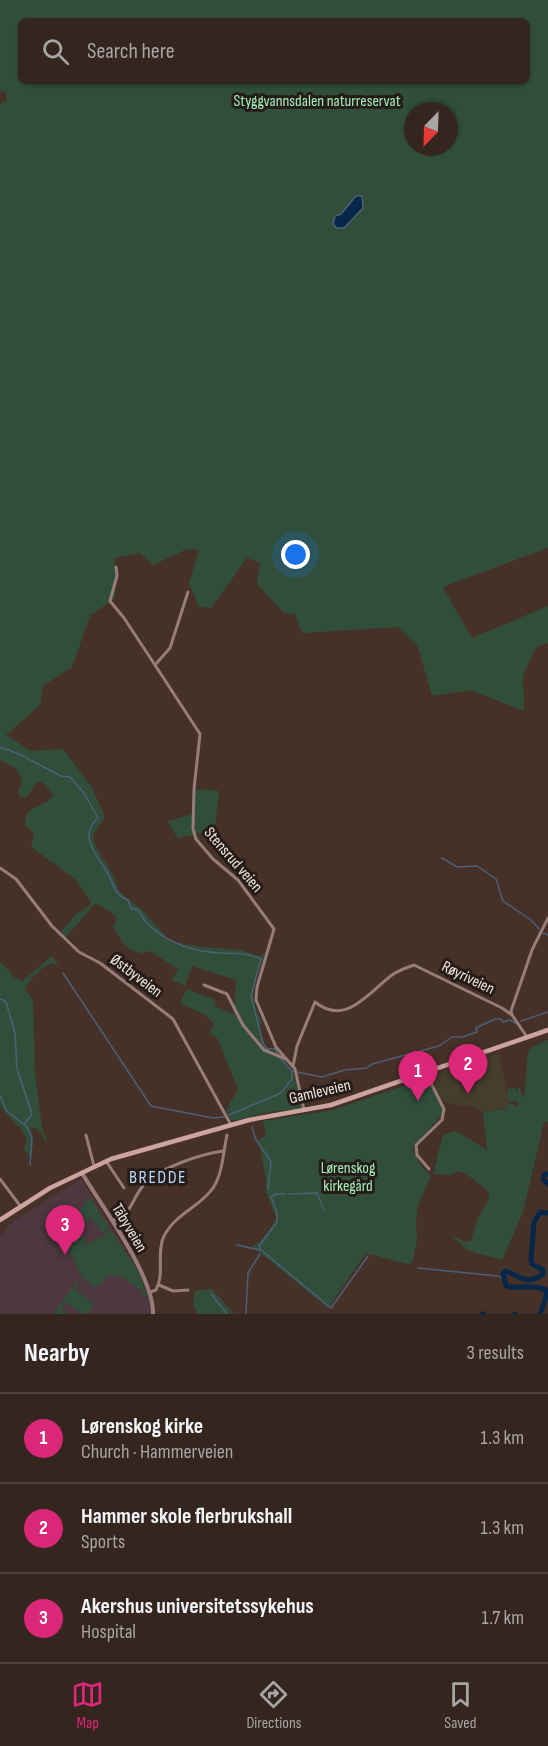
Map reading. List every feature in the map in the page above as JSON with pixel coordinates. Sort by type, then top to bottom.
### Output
[{"type":"main road","name":"Gamleveien","points":[[0,1220],[50,1188],[106,1161],[231,1125],[338,1103],[548,1030]]},
{"type":"street","points":[[116,567],[117,576],[110,601],[155,665],[170,648],[188,592]]},
{"type":"street","name":"Stensrud veien","points":[[155,665],[200,734],[193,829],[196,839],[213,859],[238,880],[274,929],[255,1000],[276,1047],[293,1066],[298,1077],[304,1110]]},
{"type":"street","name":"Østbyveien","points":[[0,868],[16,879],[52,926],[79,952],[100,963],[173,1019],[231,1125]]},
{"type":"street","points":[[528,1038],[512,1015],[513,1005],[532,950],[548,918]]},
{"type":"street","name":"Røyriveien","points":[[293,1066],[299,1038],[315,1002],[334,1011],[346,1010],[372,993],[394,973],[412,965],[512,1015]]},
{"type":"street","points":[[204,985],[227,994],[243,1025],[264,1050],[287,1059]]},
{"type":"street","points":[[426,1073],[443,1103],[444,1114],[442,1120],[416,1145],[417,1155],[429,1169]]},
{"type":"street","points":[[150,1292],[156,1290],[159,1285],[163,1237],[175,1220],[211,1191],[219,1177],[227,1135]]},
{"type":"street","points":[[86,1136],[94,1166]]},
{"type":"street","points":[[112,1221],[131,1209],[142,1186],[149,1180],[170,1168],[224,1151]]},
{"type":"street","points":[[106,1161],[124,1188]]},
{"type":"street","name":"Täbyveien","points":[[81,1172],[140,1270],[152,1298],[153,1314]]},
{"type":"street","points":[[0,1179],[21,1207]]},
{"type":"street","points":[[159,1285],[172,1291],[188,1290]]},
{"type":"shaded area","points":[[499,1054],[510,1108],[483,1112],[473,1107],[443,1101],[429,1076]]},
{"type":"shaded area","points":[[81,1179],[141,1274],[152,1303],[151,1314],[0,1314],[0,1237],[12,1222]]},
{"type":"green space","name":"Styggvannsdalen naturreservat","points":[[0,0],[548,0],[548,548],[443,587],[472,638],[548,606],[548,643],[536,647],[523,676],[524,711],[470,690],[432,696],[418,647],[398,627],[302,633],[295,614],[284,613],[257,584],[260,563],[247,558],[211,608],[199,607],[189,583],[199,550],[187,549],[153,565],[140,553],[115,558],[115,598],[90,616],[72,667],[43,686],[40,705],[6,735],[31,751],[63,749],[91,786],[105,817],[93,835],[95,845],[114,877],[119,891],[144,912],[168,939],[202,947],[240,950],[259,956],[265,953],[254,987],[257,1012],[262,1021],[259,1032],[268,1050],[277,1052],[288,1065],[297,1084],[302,1108],[231,1120],[226,1110],[238,1089],[217,1038],[209,1033],[214,1024],[205,1015],[180,1003],[187,989],[216,1000],[215,1006],[234,1014],[236,980],[192,966],[185,986],[172,980],[178,969],[151,952],[141,953],[131,950],[123,943],[113,927],[117,918],[115,915],[96,903],[65,938],[60,933],[76,914],[90,905],[90,900],[75,879],[31,847],[34,833],[25,825],[26,818],[32,809],[50,799],[52,793],[38,781],[26,798],[20,797],[21,778],[19,774],[14,768],[0,760],[0,104],[7,101],[6,91],[0,93]]},
{"type":"green space","points":[[194,789],[219,791],[214,836],[196,833],[178,839],[168,821],[193,814]]},
{"type":"green space","points":[[52,956],[59,967],[52,963],[44,967],[25,989],[33,1000],[35,1073],[42,1127],[47,1142],[37,1128],[31,1128],[33,1142],[31,1157],[23,1149],[27,1142],[25,1136],[0,1105],[0,961],[14,977],[22,981]]},
{"type":"green space","points":[[548,1040],[548,1122],[544,1122],[523,1212],[502,1260],[469,1251],[453,1237],[465,1242],[471,1241],[477,1219],[489,1199],[489,1192],[459,1171],[450,1175],[433,1174],[443,1135],[456,1131],[487,1150],[483,1112],[508,1109],[508,1104],[518,1106],[517,1101],[509,1102],[507,1089],[515,1088],[518,1097],[517,1088],[520,1087],[524,1097],[528,1052],[531,1047]]},
{"type":"green space","name":"Lørenskog kirkegård","points":[[427,1078],[443,1114],[412,1148],[420,1164],[431,1176],[418,1205],[417,1241],[412,1263],[407,1264],[366,1253],[328,1308],[252,1246],[260,1242],[277,1219],[266,1193],[266,1178],[258,1140],[266,1136],[263,1121],[333,1110]]},
{"type":"green space","points":[[90,1198],[110,1229],[102,1233],[92,1218],[78,1227],[85,1240],[85,1245],[112,1231],[139,1273],[148,1298],[119,1275],[106,1276],[95,1288],[81,1276],[66,1244],[66,1237],[74,1219]]},
{"type":"green space","points":[[77,1281],[79,1283],[75,1290],[94,1304],[87,1314],[83,1314],[66,1302],[61,1309],[68,1314],[53,1314]]},
{"type":"green space","points":[[212,1289],[234,1314],[198,1314],[193,1305],[195,1291]]},
{"type":"water","points":[[356,196],[362,196],[363,208],[344,228],[337,228],[333,224],[335,216],[341,214]]},
{"type":"waterway","points":[[0,747],[19,754],[61,776],[70,777],[84,793],[98,818],[89,832],[94,852],[117,892],[128,900],[131,908],[138,910],[152,928],[175,943],[192,949],[235,953],[261,959],[251,996],[263,1043],[267,1049],[275,1049],[278,1054]]},
{"type":"waterway","points":[[442,858],[457,867],[477,866],[496,879],[503,901],[531,920],[539,929]]},
{"type":"waterway","points":[[543,933],[548,935]]},
{"type":"waterway","points":[[63,973],[151,1106],[213,1118],[224,1117]]},
{"type":"waterway","points":[[0,999],[6,1002],[15,1033],[17,1069],[32,1114],[24,1124]]},
{"type":"waterway","points":[[521,1021],[548,1012]]},
{"type":"waterway","points":[[280,1058],[292,1071],[322,1077],[345,1070],[367,1068],[372,1064],[439,1046],[452,1037],[462,1037],[477,1032],[476,1028],[495,1019],[501,1019],[503,1022],[510,1020],[515,1023]]},
{"type":"waterway","points":[[229,1115],[281,1093],[292,1079],[292,1071]]},
{"type":"waterway","points":[[0,1096],[6,1110],[27,1127],[32,1138],[30,1165]]},
{"type":"waterway","points":[[252,1127],[256,1140],[271,1161],[268,1189]]},
{"type":"waterway","points":[[548,1174],[544,1175],[543,1179],[548,1184]]},
{"type":"waterway","points":[[289,1194],[317,1193],[324,1210]]},
{"type":"waterway","points":[[286,1194],[276,1194],[271,1197],[277,1213],[277,1222],[259,1246],[331,1308],[368,1256]]},
{"type":"waterway","points":[[540,1314],[547,1294],[546,1290],[536,1287],[506,1286],[503,1273],[506,1271],[528,1280],[543,1274],[543,1270],[532,1264],[531,1259],[534,1222],[540,1212],[548,1213]]},
{"type":"waterway","points":[[237,1245],[260,1250]]},
{"type":"waterway","points":[[246,1314],[248,1273],[260,1254]]},
{"type":"waterway","points":[[418,1268],[498,1276]]},
{"type":"waterway","points":[[212,1295],[227,1314]]},
{"type":"place","name":"Hammer skole flerbrukshall","points":[[468,1094]]},
{"type":"place","name":"Lørenskog kirke","points":[[418,1101]]},
{"type":"place","name":"Akershus universitetssykehus","points":[[65,1255]]},
{"type":"district","name":"BREDDE","points":[[158,1177]]}]
